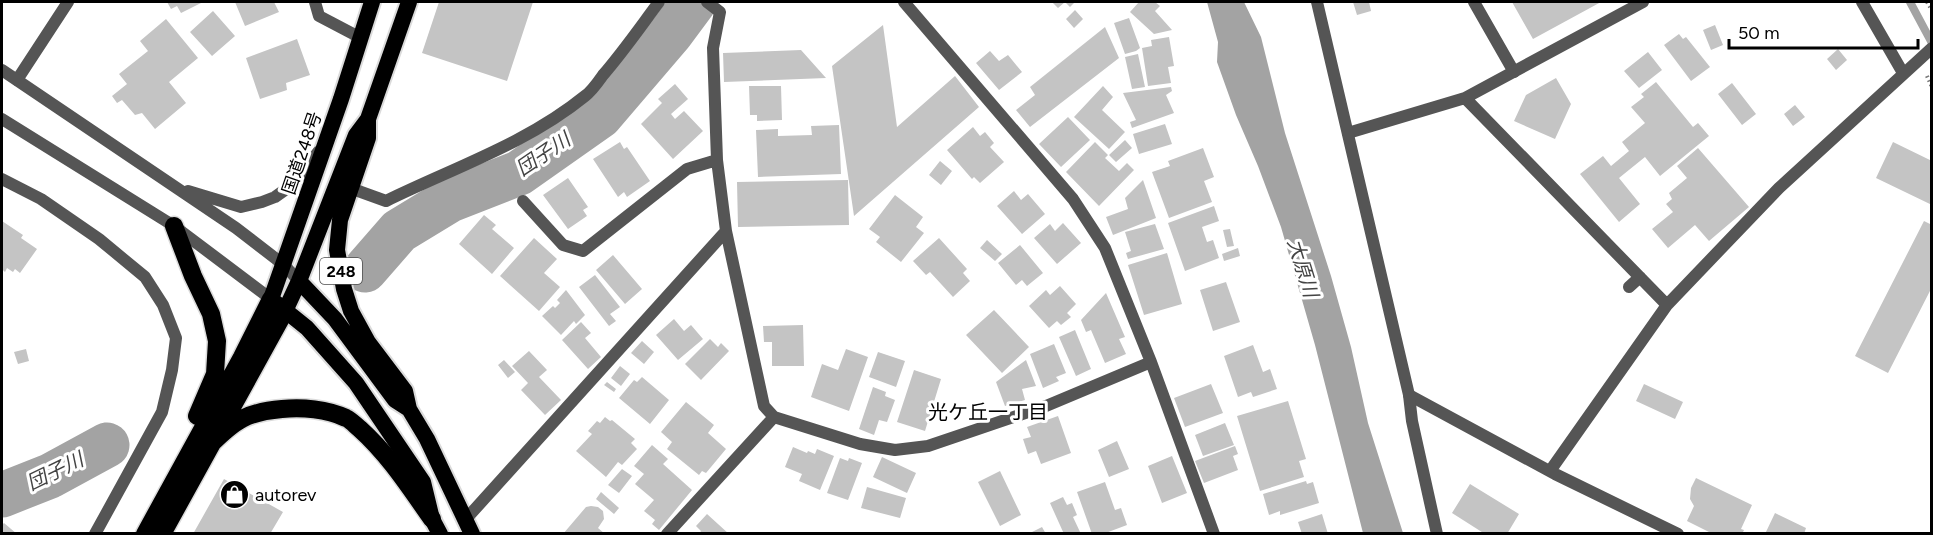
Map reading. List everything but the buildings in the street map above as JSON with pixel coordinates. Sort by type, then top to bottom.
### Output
[{"type":"highway","name":"国道248号","points":[[271,299],[372,2]]},
{"type":"highway","name":"248","points":[[285,311],[356,135],[368,119],[409,2]]},
{"type":"highway","name":"248","points":[[368,119],[368,138],[340,220],[337,250],[344,289],[351,311],[368,342],[405,391],[409,409],[428,439],[469,526]]},
{"type":"highway","points":[[174,226],[193,276],[211,314],[217,341],[215,374],[196,418],[205,438]]},
{"type":"highway","name":"248","points":[[299,281],[335,319],[395,400],[409,409]]},
{"type":"highway","points":[[162,534],[242,357],[271,299],[307,328],[356,383],[423,482],[436,526]]},
{"type":"highway","points":[[145,534],[285,311]]},
{"type":"highway","points":[[205,438],[249,415],[269,410],[294,407],[321,410],[347,418],[380,447],[436,526]]},
{"type":"street","points":[[17,80],[68,2]]},
{"type":"street","points":[[315,2],[319,16],[360,38]]},
{"type":"street","points":[[350,189],[386,201],[504,147],[545,124],[587,95],[659,2]]},
{"type":"street","points":[[707,2],[720,12],[713,48],[717,160],[726,231],[764,406],[774,417],[860,444],[895,450],[928,446],[1046,406],[1151,362]]},
{"type":"street","points":[[904,2],[1073,199],[1105,248],[1151,362],[1214,534]]},
{"type":"street","points":[[1317,2],[1409,395],[1412,421],[1437,534]]},
{"type":"street","points":[[1474,2],[1514,72]]},
{"type":"street","points":[[1348,133],[1465,98],[1643,2]]},
{"type":"street","points":[[1862,2],[1903,73]]},
{"type":"street","points":[[1550,471],[1667,305],[1779,188],[1932,48]]},
{"type":"street","points":[[2,70],[236,228],[284,265],[299,281]]},
{"type":"street","points":[[1465,98],[1667,305]]},
{"type":"street","points":[[2,119],[174,226],[271,299]]},
{"type":"street","points":[[175,187],[242,207],[262,202],[275,197],[296,182],[326,142]]},
{"type":"street","points":[[523,201],[563,244],[583,251],[687,169],[717,160]]},
{"type":"street","points":[[2,179],[41,199],[99,239],[145,277],[163,305],[176,338],[172,370],[162,412],[95,534]]},
{"type":"street","points":[[469,526],[726,231]]},
{"type":"street","points":[[1629,287],[1640,278]]},
{"type":"street","points":[[1409,395],[1550,471],[1678,534]]},
{"type":"street","points":[[667,534],[774,417]]},
{"type":"path","points":[[1927,2],[1932,10]]},
{"type":"water","name":"大原川","points":[[1207,2],[1244,2],[1261,37],[1285,133],[1331,276],[1351,347],[1368,423],[1403,533],[1363,533],[1315,345],[1281,227],[1217,62],[1218,42]]},
{"type":"waterway","name":"団子川","points":[[365,270],[399,231],[450,200],[519,173],[600,116],[671,33],[694,2]]},
{"type":"waterway","points":[[1910,2],[1932,43]]},
{"type":"waterway","name":"団子川","points":[[2,495],[50,476],[107,445]]},
{"type":"place","name":"autorev","points":[[234,495]]},
{"type":"district","name":"光ケ丘一丁目","points":[[988,412]]}]
